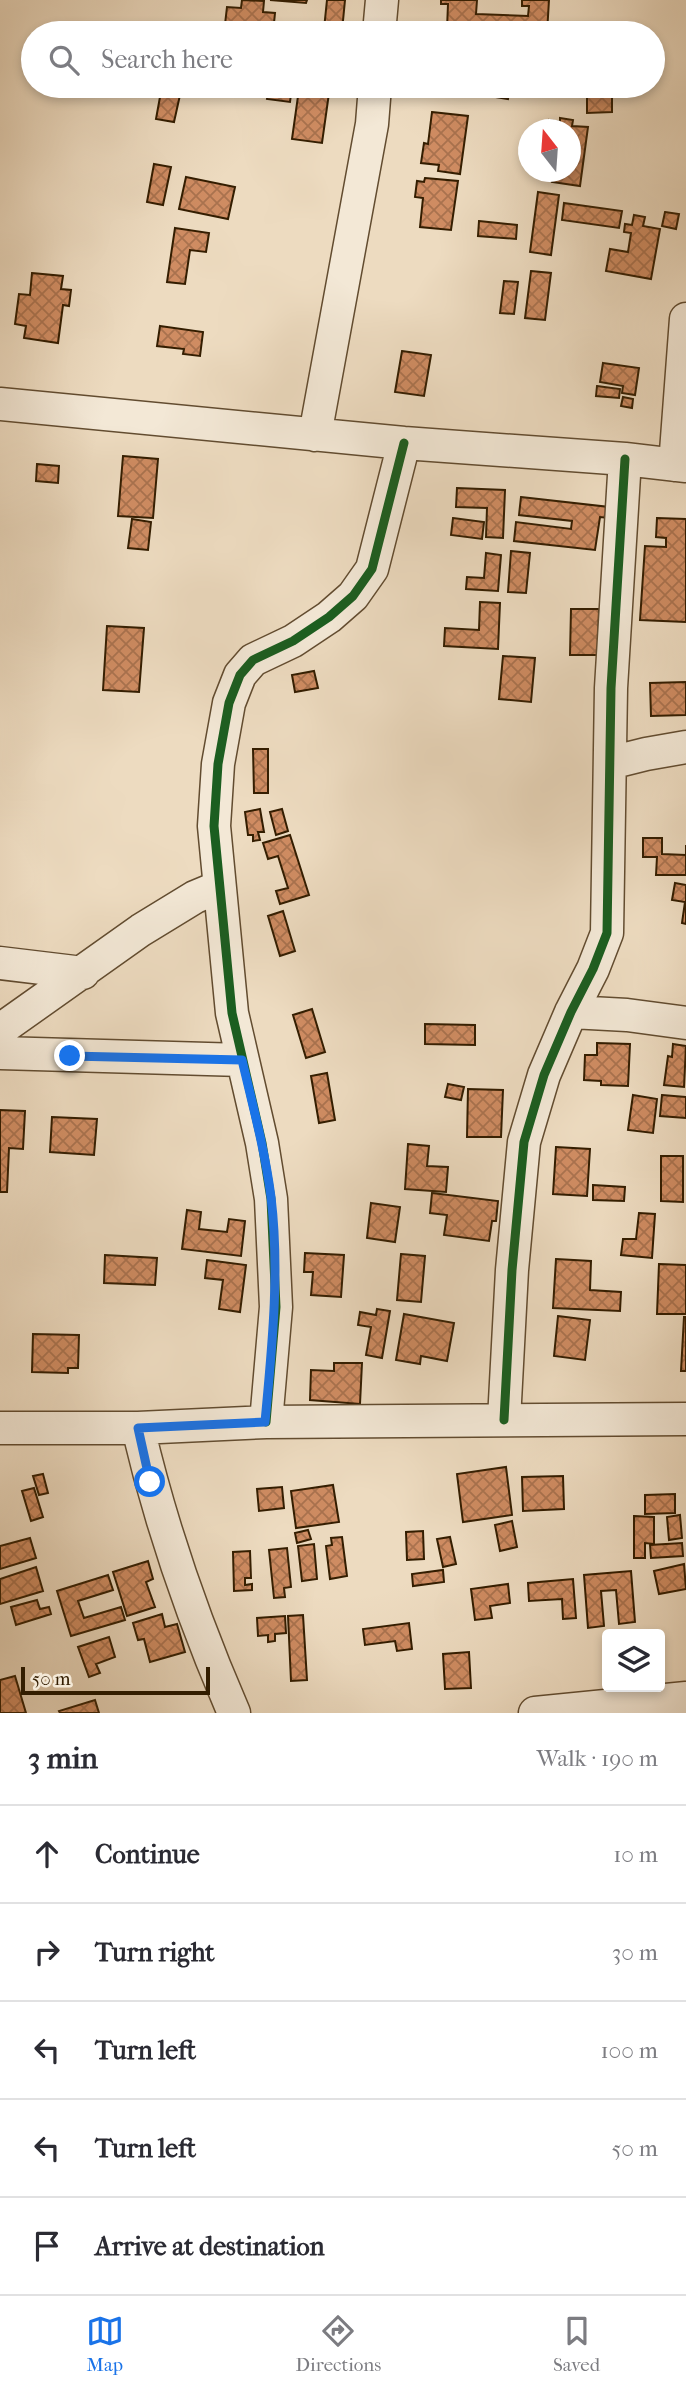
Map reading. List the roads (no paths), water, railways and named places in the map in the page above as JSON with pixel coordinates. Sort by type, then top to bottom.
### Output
[{"type":"street","points":[[380,21],[382,0]]},
{"type":"street","points":[[315,435],[372,124],[374,98]]},
{"type":"street","points":[[0,404],[404,443],[680,465],[686,319]]},
{"type":"street","points":[[265,1422],[276,1307],[271,1199],[262,1143],[232,1013],[214,826],[218,764],[225,721],[233,689],[240,675],[253,660],[293,640],[329,617],[353,596],[372,569],[404,443]]},
{"type":"street","points":[[504,1420],[512,1270],[524,1142],[544,1075],[607,933],[611,688],[625,459]]},
{"type":"street","points":[[610,763],[686,747]]},
{"type":"street","points":[[0,1030],[172,910],[219,887]]},
{"type":"street","points":[[0,963],[82,973]]},
{"type":"street","points":[[570,1012],[627,1015],[686,1023]]},
{"type":"street","points":[[0,1054],[242,1060]]},
{"type":"street","points":[[0,1428],[138,1428],[265,1422],[686,1419]]},
{"type":"street","points":[[138,1428],[163,1528],[202,1636],[234,1713]]},
{"type":"street","points":[[535,1713],[686,1698]]}]
